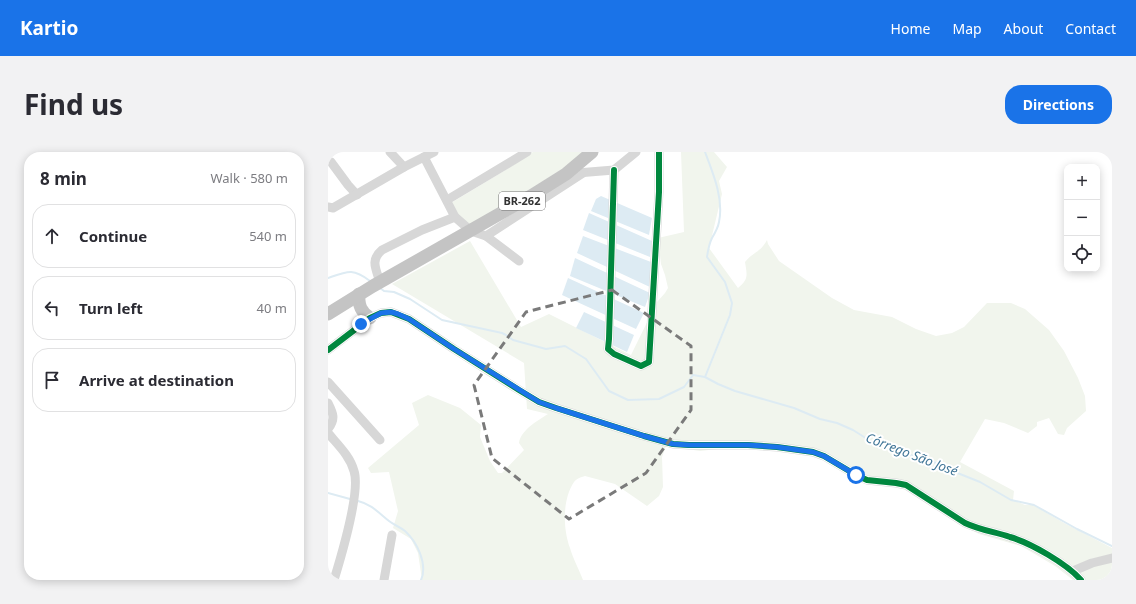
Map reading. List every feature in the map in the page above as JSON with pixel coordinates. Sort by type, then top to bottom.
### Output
[{"type":"highway","name":"BR-262","points":[[328,314],[359,294],[531,196],[566,174],[592,152]]},
{"type":"highway","points":[[359,294],[359,306],[370,318]]},
{"type":"street","points":[[390,152],[404,167]]},
{"type":"street","points":[[330,209],[404,167],[434,152]]},
{"type":"street","points":[[447,200],[527,152]]},
{"type":"street","points":[[566,174],[614,170],[636,152]]},
{"type":"street","points":[[614,170],[608,349],[614,354],[641,366],[649,362],[659,192],[659,152]]},
{"type":"street","points":[[424,157],[455,217],[471,231],[486,236],[519,260]]},
{"type":"street","points":[[331,162],[357,195]]},
{"type":"street","points":[[486,236],[583,173]]},
{"type":"street","points":[[380,282],[374,263],[377,254],[422,230],[455,217]]},
{"type":"street","points":[[328,350],[370,318],[381,313],[391,312],[398,314],[409,319],[539,402],[673,444],[748,445],[813,452],[824,456],[867,480],[901,483],[965,523],[1024,542],[1073,571],[1081,580]]},
{"type":"street","points":[[328,382],[380,440]]},
{"type":"street","points":[[328,403],[334,416],[332,424],[328,429]]},
{"type":"street","points":[[328,433],[344,450],[355,472],[356,485],[355,496],[334,580]]},
{"type":"street","points":[[384,580],[392,535]]},
{"type":"street","points":[[1073,571],[1092,563],[1112,558]]},
{"type":"highlighted area","points":[[612,290],[691,346],[691,410],[646,473],[569,519],[492,458],[474,385],[526,312]]},
{"type":"shaded area","points":[[533,152],[589,152],[472,226],[460,217],[451,203]]},
{"type":"shaded area","points":[[681,152],[714,152],[727,167],[719,181],[722,194],[709,248],[738,288],[746,279],[745,262],[762,248],[767,240],[779,261],[832,298],[854,310],[892,317],[916,329],[936,336],[952,333],[964,327],[987,303],[1011,303],[1025,309],[1049,330],[1064,351],[1078,378],[1085,396],[1086,411],[1067,428],[1064,435],[1058,434],[1049,418],[1037,422],[1037,426],[1028,433],[1004,423],[985,419],[960,462],[1014,491],[1013,500],[1025,505],[1033,505],[1112,548],[1112,580],[1073,580],[1055,566],[1021,546],[979,534],[956,522],[915,492],[886,484],[813,451],[753,445],[700,451],[666,446],[662,457],[663,487],[659,496],[647,506],[615,484],[585,476],[576,480],[567,497],[565,524],[571,552],[583,580],[422,580],[418,553],[411,539],[393,528],[398,511],[389,472],[371,473],[368,468],[419,425],[412,403],[428,395],[460,408],[481,425],[480,437],[490,461],[498,473],[502,473],[524,450],[519,443],[520,438],[526,430],[548,414],[527,409],[524,363],[392,284],[470,241],[521,327],[549,314],[631,355],[657,302],[668,288],[661,264],[658,238],[684,232]]},
{"type":"shaded area","points":[[601,196],[652,218],[649,235],[591,211],[596,199]]},
{"type":"shaded area","points":[[589,213],[652,241],[650,257],[583,230]]},
{"type":"shaded area","points":[[583,236],[651,262],[652,288],[577,253]]},
{"type":"shaded area","points":[[575,258],[650,293],[645,307],[570,276]]},
{"type":"shaded area","points":[[568,278],[644,313],[636,329],[562,295]]},
{"type":"shaded area","points":[[584,312],[634,335],[627,352],[576,328]]},
{"type":"waterway","points":[[705,152],[717,186],[720,204],[719,224],[710,243],[707,257],[725,282],[732,303],[730,315],[705,377]]},
{"type":"waterway","points":[[328,278],[346,272],[355,272],[370,281]]},
{"type":"waterway","name":"Córrego São José","points":[[380,288],[384,291],[394,292],[410,299],[442,320],[502,333],[513,340],[546,349],[565,346],[586,359],[609,391],[628,400],[659,399],[684,387],[693,375],[705,377],[735,391],[794,408],[820,419],[837,423],[853,430],[872,442],[901,453],[928,459],[945,468],[980,482],[1011,500],[1034,505],[1077,529],[1112,546]]},
{"type":"waterway","points":[[328,493],[350,499]]},
{"type":"waterway","points":[[358,501],[371,507],[405,531],[414,541],[422,560],[423,574],[421,580]]},
{"type":"cycle path","points":[[614,170],[608,349],[614,354],[641,366],[649,362],[659,192],[659,152]]},
{"type":"cycle path","points":[[328,350],[370,318],[381,313],[391,312],[409,319],[539,402],[673,444],[748,445],[813,452],[824,456],[867,480],[906,485],[965,523],[1019,540],[1038,549],[1067,567],[1081,580]]},
{"type":"route","points":[[361,324],[381,313],[391,312],[398,314],[409,319],[539,402],[644,436],[673,444],[748,445],[813,452],[824,456],[856,475]]}]
